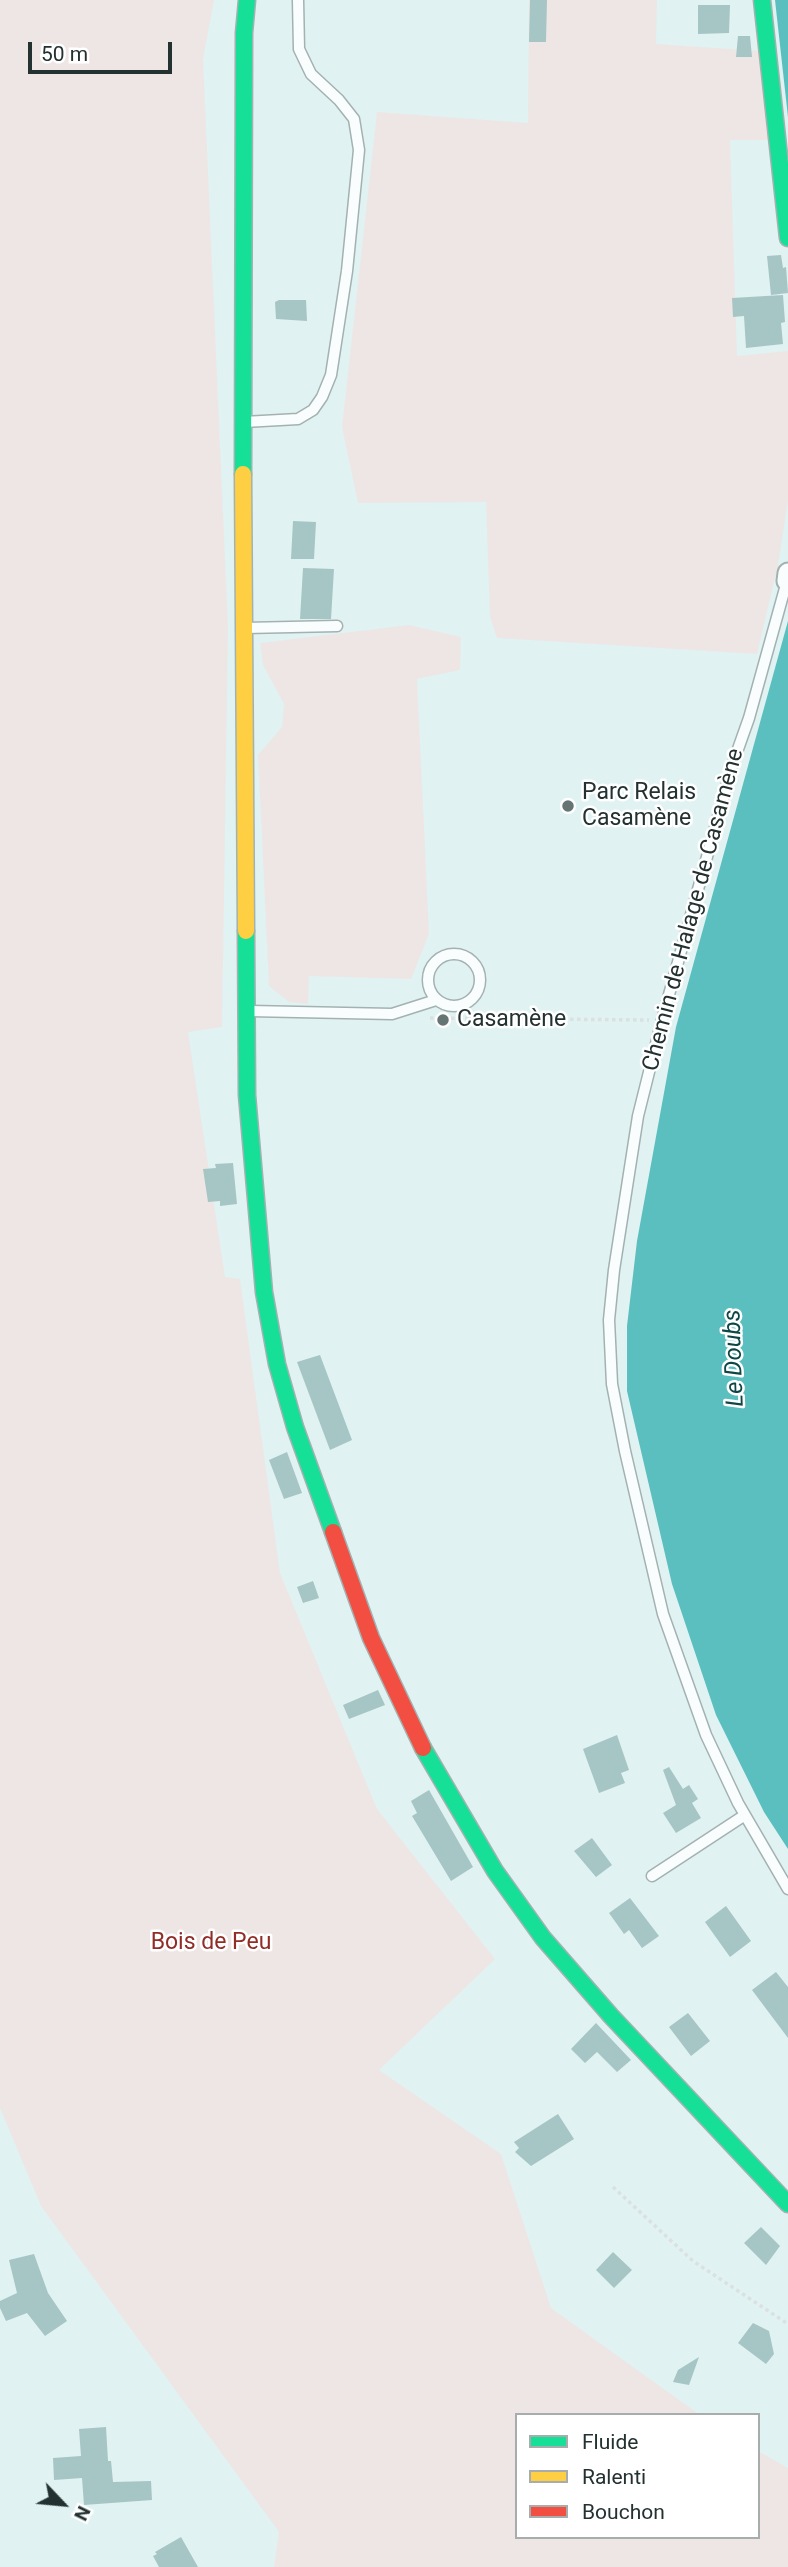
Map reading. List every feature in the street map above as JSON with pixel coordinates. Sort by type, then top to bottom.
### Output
[{"type":"main road","points":[[247,0],[244,33],[244,628],[252,682],[246,1011],[248,1126],[264,1292],[277,1364],[299,1439],[377,1650],[422,1749],[495,1871],[543,1938],[611,2016],[788,2204]]},
{"type":"main road","points":[[762,0],[788,238]]},
{"type":"lane","points":[[243,422],[298,419],[313,410],[322,397],[331,375],[347,271],[359,150],[354,120],[339,100],[311,75],[299,48],[298,0]]},
{"type":"lane","name":"Chemin de Halage de Casamène","points":[[787,577],[750,718],[732,766],[638,1116],[609,1320],[612,1384],[663,1614],[706,1735],[745,1815],[788,1889]]},
{"type":"lane","points":[[244,628],[337,626]]},
{"type":"lane","points":[[453,953],[462,954],[475,965],[480,981],[474,996],[460,1005],[443,1004],[434,996],[428,975],[437,959],[453,953]]},
{"type":"lane","points":[[246,1011],[392,1014],[434,996]]},
{"type":"lane","points":[[652,1876],[745,1815]]},
{"type":"path","points":[[422,1017],[662,1020]]},
{"type":"path","points":[[613,2187],[693,2261],[788,2324]]},
{"type":"green space","name":"Bois de Peu","points":[[0,0],[214,0],[203,59],[228,627],[222,1027],[188,1032],[225,1277],[240,1279],[280,1573],[377,1809],[495,1959],[379,2070],[501,2154],[551,2308],[697,2413],[515,2413],[515,2539],[760,2539],[760,2452],[788,2468],[788,2567],[274,2567],[279,2532],[41,2206],[0,2108]]},
{"type":"green space","points":[[529,0],[657,0],[656,44],[760,51],[770,140],[730,140],[737,356],[788,351],[788,500],[778,565],[757,654],[497,638],[490,617],[486,502],[358,503],[342,427],[377,112],[528,123]]},
{"type":"green space","points":[[409,625],[461,637],[460,670],[417,679],[429,934],[411,979],[309,976],[308,1004],[289,1002],[269,986],[258,755],[282,727],[284,704],[263,665],[260,643]]},
{"type":"water","points":[[775,0],[788,0],[788,117]]},
{"type":"water","name":"Le Doubs","points":[[788,621],[788,1849],[764,1812],[716,1715],[672,1584],[627,1391],[627,1326],[637,1241],[676,1027]]},
{"type":"building","points":[[530,0],[547,0],[546,42],[529,42]]},
{"type":"building","points":[[698,5],[730,5],[729,33],[698,34]]},
{"type":"building","points":[[738,36],[750,36],[752,57],[736,57]]},
{"type":"building","points":[[781,255],[783,268],[786,267],[788,293],[771,295],[767,256]]},
{"type":"building","points":[[783,295],[783,344],[746,348],[744,316],[733,317],[732,298]]},
{"type":"building","points":[[306,300],[307,321],[276,319],[275,302]]},
{"type":"building","points":[[293,521],[316,522],[314,559],[291,559]]},
{"type":"building","points":[[303,568],[334,569],[331,619],[300,619]]},
{"type":"building","points":[[233,1163],[237,1204],[220,1206],[220,1201],[208,1202],[203,1169],[216,1168],[215,1164]]},
{"type":"building","points":[[320,1355],[352,1440],[330,1450],[297,1362]]},
{"type":"building","points":[[287,1452],[302,1493],[284,1499],[269,1460]]},
{"type":"building","points":[[313,1581],[319,1598],[303,1603],[297,1587]]},
{"type":"building","points":[[378,1690],[385,1705],[349,1719],[343,1705]]},
{"type":"building","points":[[617,1735],[629,1770],[621,1773],[625,1783],[599,1793],[583,1749]]},
{"type":"building","points":[[669,1767],[683,1789],[689,1785],[698,1799],[692,1803],[701,1818],[676,1833],[663,1813],[676,1805],[663,1770]]},
{"type":"building","points":[[429,1790],[473,1867],[451,1881],[412,1816],[417,1813],[411,1801]]},
{"type":"building","points":[[592,1838],[612,1865],[596,1877],[574,1851]]},
{"type":"building","points":[[630,1898],[659,1936],[642,1948],[629,1930],[624,1934],[609,1913]]},
{"type":"building","points":[[726,1906],[751,1941],[730,1957],[705,1922]]},
{"type":"building","points":[[776,1972],[788,1987],[788,2038],[752,1990]]},
{"type":"building","points":[[688,2013],[710,2041],[691,2056],[669,2027]]},
{"type":"building","points":[[596,2023],[631,2060],[617,2072],[597,2052],[585,2063],[571,2049]]},
{"type":"building","points":[[558,2114],[574,2139],[531,2166],[515,2152],[519,2148],[514,2142]]},
{"type":"building","points":[[761,2227],[780,2246],[766,2265],[744,2243]]},
{"type":"building","points":[[613,2252],[632,2270],[614,2288],[596,2270]]},
{"type":"building","points":[[34,2254],[48,2293],[67,2321],[45,2336],[27,2313],[6,2321],[0,2308],[0,2301],[17,2293],[9,2260]]},
{"type":"building","points":[[753,2323],[769,2331],[774,2354],[766,2364],[738,2343]]},
{"type":"building","points":[[699,2357],[689,2385],[673,2382],[678,2370]]},
{"type":"building","points":[[106,2427],[108,2461],[111,2461],[113,2482],[151,2481],[152,2500],[84,2505],[82,2478],[54,2480],[53,2458],[81,2456],[79,2429]]},
{"type":"building","points":[[181,2537],[198,2567],[159,2567],[153,2556],[157,2554],[155,2552]]},
{"type":"traffic: fast","points":[[243,474],[244,33],[247,0]]},
{"type":"traffic: fast","points":[[762,0],[788,238]]},
{"type":"traffic: fast","points":[[246,931],[247,1095],[264,1292],[277,1364],[295,1427],[333,1532]]},
{"type":"traffic: fast","points":[[423,1748],[495,1871],[543,1938],[611,2016],[788,2204]]},
{"type":"traffic: slow","points":[[243,474],[246,931]]},
{"type":"traffic: jam","points":[[333,1532],[371,1638],[423,1748]]},
{"type":"place","name":"Parc Relais Casamène","points":[[568,806]]},
{"type":"place","name":"Casamène","points":[[443,1020]]}]
